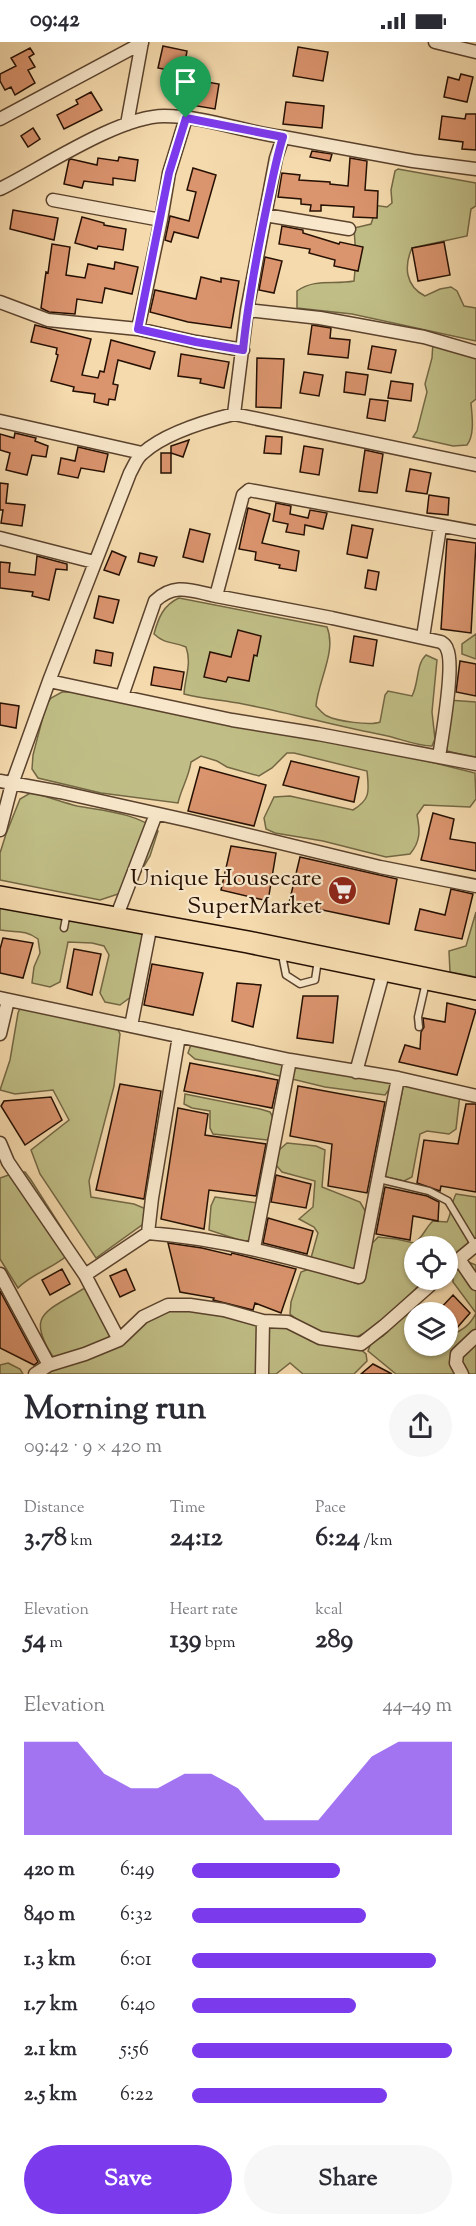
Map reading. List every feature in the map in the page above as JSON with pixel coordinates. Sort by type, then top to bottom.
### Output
[{"type":"highway","points":[[0,897],[66,919],[116,918],[476,989]]},
{"type":"street","points":[[435,42],[476,52]]},
{"type":"street","points":[[0,119],[142,43]]},
{"type":"street","points":[[127,124],[142,43]]},
{"type":"street","points":[[0,189],[80,146],[127,124],[156,117],[186,118],[413,161],[476,169]]},
{"type":"street","points":[[138,329],[169,173],[186,118]]},
{"type":"street","points":[[234,414],[247,310],[276,158],[283,137]]},
{"type":"street","points":[[53,200],[160,220]]},
{"type":"street","points":[[265,215],[349,229]]},
{"type":"street","points":[[0,302],[48,320],[138,329],[243,350]]},
{"type":"street","points":[[247,310],[320,318],[424,337],[476,352]]},
{"type":"street","points":[[0,830],[6,783],[49,681],[130,473],[142,453],[166,438],[211,420],[234,414],[476,465]]},
{"type":"street","points":[[0,421],[142,453]]},
{"type":"street","points":[[216,596],[243,495],[249,490],[476,532]]},
{"type":"street","points":[[423,637],[440,526]]},
{"type":"street","points":[[0,538],[94,562]]},
{"type":"street","points":[[122,696],[155,601],[168,591],[180,589],[441,642],[448,651],[447,697],[439,757]]},
{"type":"street","points":[[49,681],[232,720],[476,764]]},
{"type":"street","points":[[6,783],[60,792],[380,867],[476,886]]},
{"type":"street","points":[[116,918],[156,814]]},
{"type":"street","points":[[131,1026],[151,924]]},
{"type":"street","points":[[357,1072],[384,970]]},
{"type":"street","points":[[0,1035],[4,999],[290,1060],[398,1078],[476,1096]]},
{"type":"street","points":[[148,1233],[179,1036]]},
{"type":"street","points":[[254,1248],[290,1060]]},
{"type":"street","points":[[85,1275],[148,1233],[186,1236],[254,1248],[359,1277],[398,1078]]},
{"type":"street","points":[[0,1143],[8,1162],[85,1275],[119,1340]]},
{"type":"street","points":[[476,1246],[459,1259],[476,1284]]},
{"type":"street","points":[[0,1274],[49,1365]]},
{"type":"street","points":[[35,1374],[49,1365],[119,1340],[143,1317],[168,1305],[190,1305],[224,1310],[263,1321],[288,1323],[320,1338],[361,1344],[424,1290]]},
{"type":"street","points":[[262,1374],[263,1321]]},
{"type":"street","points":[[462,1374],[456,1363],[457,1354],[476,1336]]},
{"type":"lane","points":[[286,950],[283,960],[286,975],[300,984],[315,980],[319,957]]},
{"type":"lane","points":[[419,1027],[417,1017],[426,979]]},
{"type":"lane","points":[[379,1179],[429,1191],[448,1201],[476,1246]]},
{"type":"shaded area","points":[[398,169],[476,183],[476,206],[471,209],[467,236],[412,248],[407,268],[410,281],[418,292],[425,296],[451,287],[457,291],[464,306],[476,308],[476,341],[352,314],[297,308],[297,291],[304,287],[318,283],[354,281],[356,258],[354,228],[371,224],[373,205],[387,207],[392,203],[391,190],[395,171]]},
{"type":"shaded area","points":[[433,342],[476,352],[476,399],[471,403],[472,430],[467,445],[453,446],[413,437],[417,431],[427,392],[425,384],[432,358]]},
{"type":"shaded area","points":[[179,598],[327,627],[330,646],[316,706],[326,715],[338,720],[361,723],[380,722],[385,695],[388,691],[412,696],[423,659],[426,655],[437,660],[432,712],[435,739],[432,746],[261,708],[184,694],[188,665],[186,647],[166,641],[154,634],[159,618],[165,609]]},
{"type":"shaded area","points":[[476,634],[476,659],[462,654],[462,644]]},
{"type":"shaded area","points":[[62,692],[81,692],[294,728],[475,773],[476,799],[470,807],[424,805],[417,815],[419,835],[414,849],[410,854],[386,857],[323,841],[275,833],[266,829],[264,818],[274,797],[290,796],[353,810],[363,802],[368,794],[367,771],[294,753],[287,753],[272,768],[259,776],[227,767],[201,756],[191,762],[178,803],[101,793],[38,778],[32,769],[33,755],[46,705],[51,698]]},
{"type":"shaded area","points":[[448,700],[476,702],[476,758],[447,751]]},
{"type":"shaded area","points":[[32,792],[77,806],[130,816],[158,831],[150,856],[140,873],[124,892],[100,900],[0,880],[0,853],[6,834],[20,799]]},
{"type":"shaded area","points":[[0,900],[140,927],[147,936],[132,996],[120,1005],[105,1002],[100,993],[109,955],[104,946],[92,943],[68,942],[60,982],[50,987],[32,983],[34,967],[40,953],[38,939],[24,933],[0,930]]},
{"type":"shaded area","points":[[476,912],[476,977],[450,972],[449,951],[466,946]]},
{"type":"shaded area","points":[[23,1001],[114,1022],[120,1034],[114,1086],[89,1181],[91,1197],[134,1204],[146,1209],[146,1222],[96,1258],[40,1174],[31,1150],[69,1120],[53,1090],[15,1094],[0,1090],[10,1060],[18,1013]]},
{"type":"shaded area","points":[[194,1036],[292,1056],[376,1068],[388,1074],[391,1085],[385,1095],[325,1087],[195,1059],[188,1053]]},
{"type":"shaded area","points":[[411,1080],[460,1094],[456,1129],[449,1134],[427,1131],[420,1134],[412,1177],[404,1181],[385,1177],[403,1087]]},
{"type":"shaded area","points":[[185,1094],[270,1112],[274,1123],[271,1134],[267,1140],[213,1134],[210,1128],[210,1111],[184,1104]]},
{"type":"shaded area","points":[[287,1143],[316,1146],[325,1150],[322,1187],[360,1202],[367,1214],[355,1270],[311,1258],[318,1233],[314,1227],[299,1219],[313,1207],[315,1181],[282,1172],[276,1165],[278,1151]]},
{"type":"shaded area","points":[[17,1172],[25,1172],[31,1180],[68,1238],[72,1251],[18,1288],[0,1259],[0,1178]]},
{"type":"shaded area","points":[[456,1194],[476,1197],[476,1237],[458,1251],[458,1236],[421,1236],[433,1221],[447,1222]]},
{"type":"shaded area","points":[[215,1197],[258,1203],[251,1239],[245,1242],[209,1230],[211,1206]]},
{"type":"shaded area","points":[[378,1237],[404,1241],[404,1290],[415,1290],[372,1328],[353,1338],[337,1338],[303,1324],[290,1314],[291,1302],[301,1272],[309,1269],[358,1284],[365,1275],[372,1244]]},
{"type":"shaded area","points":[[468,1262],[476,1265],[476,1313],[458,1289],[458,1267]]},
{"type":"shaded area","points":[[83,1289],[94,1289],[113,1333],[106,1339],[55,1360],[41,1333],[40,1323],[50,1309]]},
{"type":"shaded area","points":[[179,1309],[213,1312],[287,1326],[311,1341],[360,1349],[366,1354],[367,1361],[354,1374],[303,1374],[290,1363],[276,1374],[46,1374],[164,1312]]},
{"type":"shaded area","points":[[476,1313],[476,1374],[396,1374],[368,1351],[371,1343],[383,1336],[404,1315],[404,1356],[458,1356],[458,1332],[471,1321]]},
{"type":"shaded area","points":[[8,1363],[20,1369],[23,1374],[0,1374],[0,1365]]},
{"type":"building","points":[[163,46],[187,51],[183,73],[158,68]]},
{"type":"building","points":[[298,47],[328,52],[323,81],[293,76]]},
{"type":"building","points":[[30,48],[34,54],[29,57],[35,67],[28,70],[35,83],[15,95],[11,87],[5,90],[0,81],[0,74],[16,66],[11,58]]},
{"type":"building","points":[[461,74],[473,77],[467,102],[444,97],[448,77],[459,80]]},
{"type":"building","points":[[183,78],[219,84],[215,109],[179,103]]},
{"type":"building","points":[[91,92],[102,110],[64,129],[57,115],[78,104],[76,100]]},
{"type":"building","points":[[286,102],[324,106],[322,128],[283,124]]},
{"type":"building","points":[[466,114],[476,114],[476,150],[462,149],[463,142],[439,139],[442,116],[465,119]]},
{"type":"building","points":[[33,128],[40,139],[28,147],[21,136]]},
{"type":"building","points":[[312,151],[332,154],[330,161],[310,157]]},
{"type":"building","points":[[119,157],[138,160],[135,181],[113,178],[113,185],[84,181],[82,188],[64,184],[71,159],[97,165],[98,158],[118,161]]},
{"type":"building","points":[[350,158],[367,161],[365,190],[378,191],[377,218],[353,217],[354,207],[321,205],[321,211],[310,211],[311,205],[301,204],[301,199],[278,197],[282,173],[300,175],[299,180],[348,186]]},
{"type":"building","points":[[193,168],[216,175],[198,238],[174,232],[171,242],[165,240],[170,216],[189,221],[196,192],[187,190]]},
{"type":"building","points":[[13,210],[58,218],[54,240],[10,229]]},
{"type":"building","points":[[82,217],[104,223],[104,225],[126,229],[123,250],[98,246],[97,249],[75,243]]},
{"type":"building","points":[[282,226],[303,230],[303,233],[339,244],[340,242],[363,247],[358,271],[334,266],[335,260],[309,253],[310,249],[279,244]]},
{"type":"building","points":[[444,242],[450,275],[418,281],[412,248]]},
{"type":"building","points":[[52,244],[70,247],[66,275],[85,278],[88,264],[114,269],[115,262],[138,267],[132,294],[105,288],[102,303],[77,299],[75,314],[49,312],[41,308]]},
{"type":"building","points":[[265,257],[282,261],[274,293],[259,290]]},
{"type":"building","points":[[201,277],[221,282],[221,278],[239,281],[231,328],[188,322],[150,312],[155,290],[196,299]]},
{"type":"building","points":[[35,325],[91,339],[82,375],[98,378],[100,371],[104,372],[111,340],[155,352],[150,369],[118,360],[113,384],[118,385],[115,400],[109,399],[108,405],[94,402],[95,394],[73,391],[74,387],[51,381],[58,355],[56,354],[57,348],[31,342]]},
{"type":"building","points":[[312,325],[331,328],[330,338],[350,340],[348,358],[308,354]]},
{"type":"building","points":[[372,346],[396,350],[391,373],[368,369]]},
{"type":"building","points":[[181,354],[229,362],[224,388],[200,383],[201,379],[178,376]]},
{"type":"building","points":[[257,358],[284,359],[281,408],[256,407]]},
{"type":"building","points":[[304,372],[323,375],[319,396],[300,393]]},
{"type":"building","points":[[346,372],[368,375],[365,395],[344,392]]},
{"type":"building","points":[[391,381],[413,384],[411,401],[388,398]]},
{"type":"building","points":[[370,399],[388,401],[385,421],[367,418]]},
{"type":"building","points":[[15,433],[36,438],[35,441],[48,446],[46,457],[32,455],[27,475],[6,470],[10,453],[0,450],[0,434],[14,438]]},
{"type":"building","points":[[266,436],[282,437],[281,454],[264,453]]},
{"type":"building","points":[[189,440],[183,457],[171,453],[171,446]]},
{"type":"building","points":[[304,446],[323,449],[319,475],[300,472]]},
{"type":"building","points":[[78,447],[108,454],[104,472],[81,468],[78,478],[58,474],[61,458],[75,461]]},
{"type":"building","points":[[365,450],[383,454],[377,493],[359,491]]},
{"type":"building","points":[[161,453],[171,453],[171,473],[161,473]]},
{"type":"building","points":[[410,469],[431,473],[427,494],[406,491]]},
{"type":"building","points":[[0,483],[8,484],[6,503],[25,505],[22,526],[1,523],[3,510],[0,510]]},
{"type":"building","points":[[429,495],[449,498],[448,515],[427,513]]},
{"type":"building","points":[[276,503],[291,506],[290,514],[308,518],[310,510],[327,513],[323,529],[305,525],[304,535],[286,532],[288,524],[273,521]]},
{"type":"building","points":[[248,508],[270,514],[262,543],[299,551],[296,571],[255,560],[256,552],[239,549]]},
{"type":"building","points":[[352,525],[373,529],[367,558],[347,554]]},
{"type":"building","points":[[190,529],[210,534],[203,562],[183,557]]},
{"type":"building","points":[[447,539],[476,543],[471,633],[441,629]]},
{"type":"building","points":[[112,551],[126,557],[119,575],[104,570]]},
{"type":"building","points":[[140,553],[157,557],[154,566],[138,562]]},
{"type":"building","points":[[37,556],[67,564],[67,570],[56,569],[49,600],[32,596],[33,592],[0,588],[0,562],[10,563],[9,572],[35,575]]},
{"type":"building","points":[[368,570],[379,572],[376,590],[365,588]]},
{"type":"building","points":[[99,596],[119,600],[113,623],[94,618]]},
{"type":"building","points":[[238,630],[261,636],[257,656],[254,655],[249,681],[228,677],[226,682],[204,677],[210,652],[231,657]]},
{"type":"building","points":[[354,636],[377,640],[373,666],[350,662]]},
{"type":"building","points":[[96,650],[113,653],[111,666],[94,663]]},
{"type":"building","points":[[460,661],[476,664],[476,696],[456,692]]},
{"type":"building","points":[[154,667],[184,672],[181,690],[151,685]]},
{"type":"building","points":[[0,703],[19,706],[16,728],[0,725]]},
{"type":"building","points":[[291,761],[359,777],[354,802],[283,785]]},
{"type":"building","points":[[200,767],[266,785],[254,826],[188,811]]},
{"type":"building","points":[[433,813],[454,819],[450,839],[476,843],[476,871],[421,860]]},
{"type":"building","points":[[231,846],[276,853],[268,901],[221,890]]},
{"type":"building","name":"Unique Housecare SuperMarket","points":[[300,857],[397,879],[389,924],[289,903]]},
{"type":"building","points":[[451,889],[473,894],[462,939],[415,930],[420,909],[445,915]]},
{"type":"building","points":[[3,938],[33,943],[23,978],[0,973],[0,949]]},
{"type":"building","points":[[74,949],[101,954],[92,995],[67,988]]},
{"type":"building","points":[[152,964],[203,973],[193,1015],[144,1005]]},
{"type":"building","points":[[237,983],[261,985],[253,1027],[232,1021]]},
{"type":"building","points":[[303,996],[338,996],[333,1043],[297,1038]]},
{"type":"building","points":[[447,1003],[476,1010],[457,1075],[399,1062],[405,1045],[420,1049],[421,1032],[424,1027],[423,1018],[445,1022]]},
{"type":"building","points":[[190,1063],[278,1080],[272,1108],[184,1091]]},
{"type":"building","points":[[120,1084],[161,1091],[144,1199],[96,1190]]},
{"type":"building","points":[[298,1086],[385,1102],[367,1193],[328,1186],[332,1144],[290,1136]]},
{"type":"building","points":[[51,1097],[62,1120],[25,1145],[1,1106],[4,1101]]},
{"type":"building","points":[[466,1104],[476,1104],[476,1192],[441,1186],[440,1191],[417,1183],[424,1140],[458,1144]]},
{"type":"building","points":[[178,1108],[208,1114],[205,1135],[266,1144],[256,1196],[209,1190],[204,1229],[161,1219]]},
{"type":"building","points":[[276,1175],[311,1184],[306,1208],[271,1202]]},
{"type":"building","points":[[385,1187],[427,1196],[439,1202],[438,1221],[413,1216],[410,1236],[404,1236],[404,1239],[376,1234]]},
{"type":"building","points":[[268,1218],[313,1231],[307,1254],[263,1243]]},
{"type":"building","points":[[168,1243],[231,1255],[232,1253],[296,1269],[281,1313],[255,1303],[253,1310],[213,1300],[214,1298],[180,1292]]},
{"type":"building","points":[[62,1269],[70,1284],[50,1295],[42,1280]]},
{"type":"building","points":[[126,1269],[135,1290],[120,1297],[110,1276]]},
{"type":"building","points":[[0,1291],[38,1362],[34,1365],[0,1348]]},
{"type":"building","points":[[453,1295],[470,1313],[458,1327],[458,1302],[446,1302]]},
{"type":"building","points":[[373,1364],[392,1374],[361,1374]]},
{"type":"place","name":"Unique Housecare SuperMarket","points":[[343,891]]},
{"type":"route","points":[[186,118],[283,137],[276,158],[258,251],[247,310],[243,350],[138,329],[169,173],[186,118]]}]
